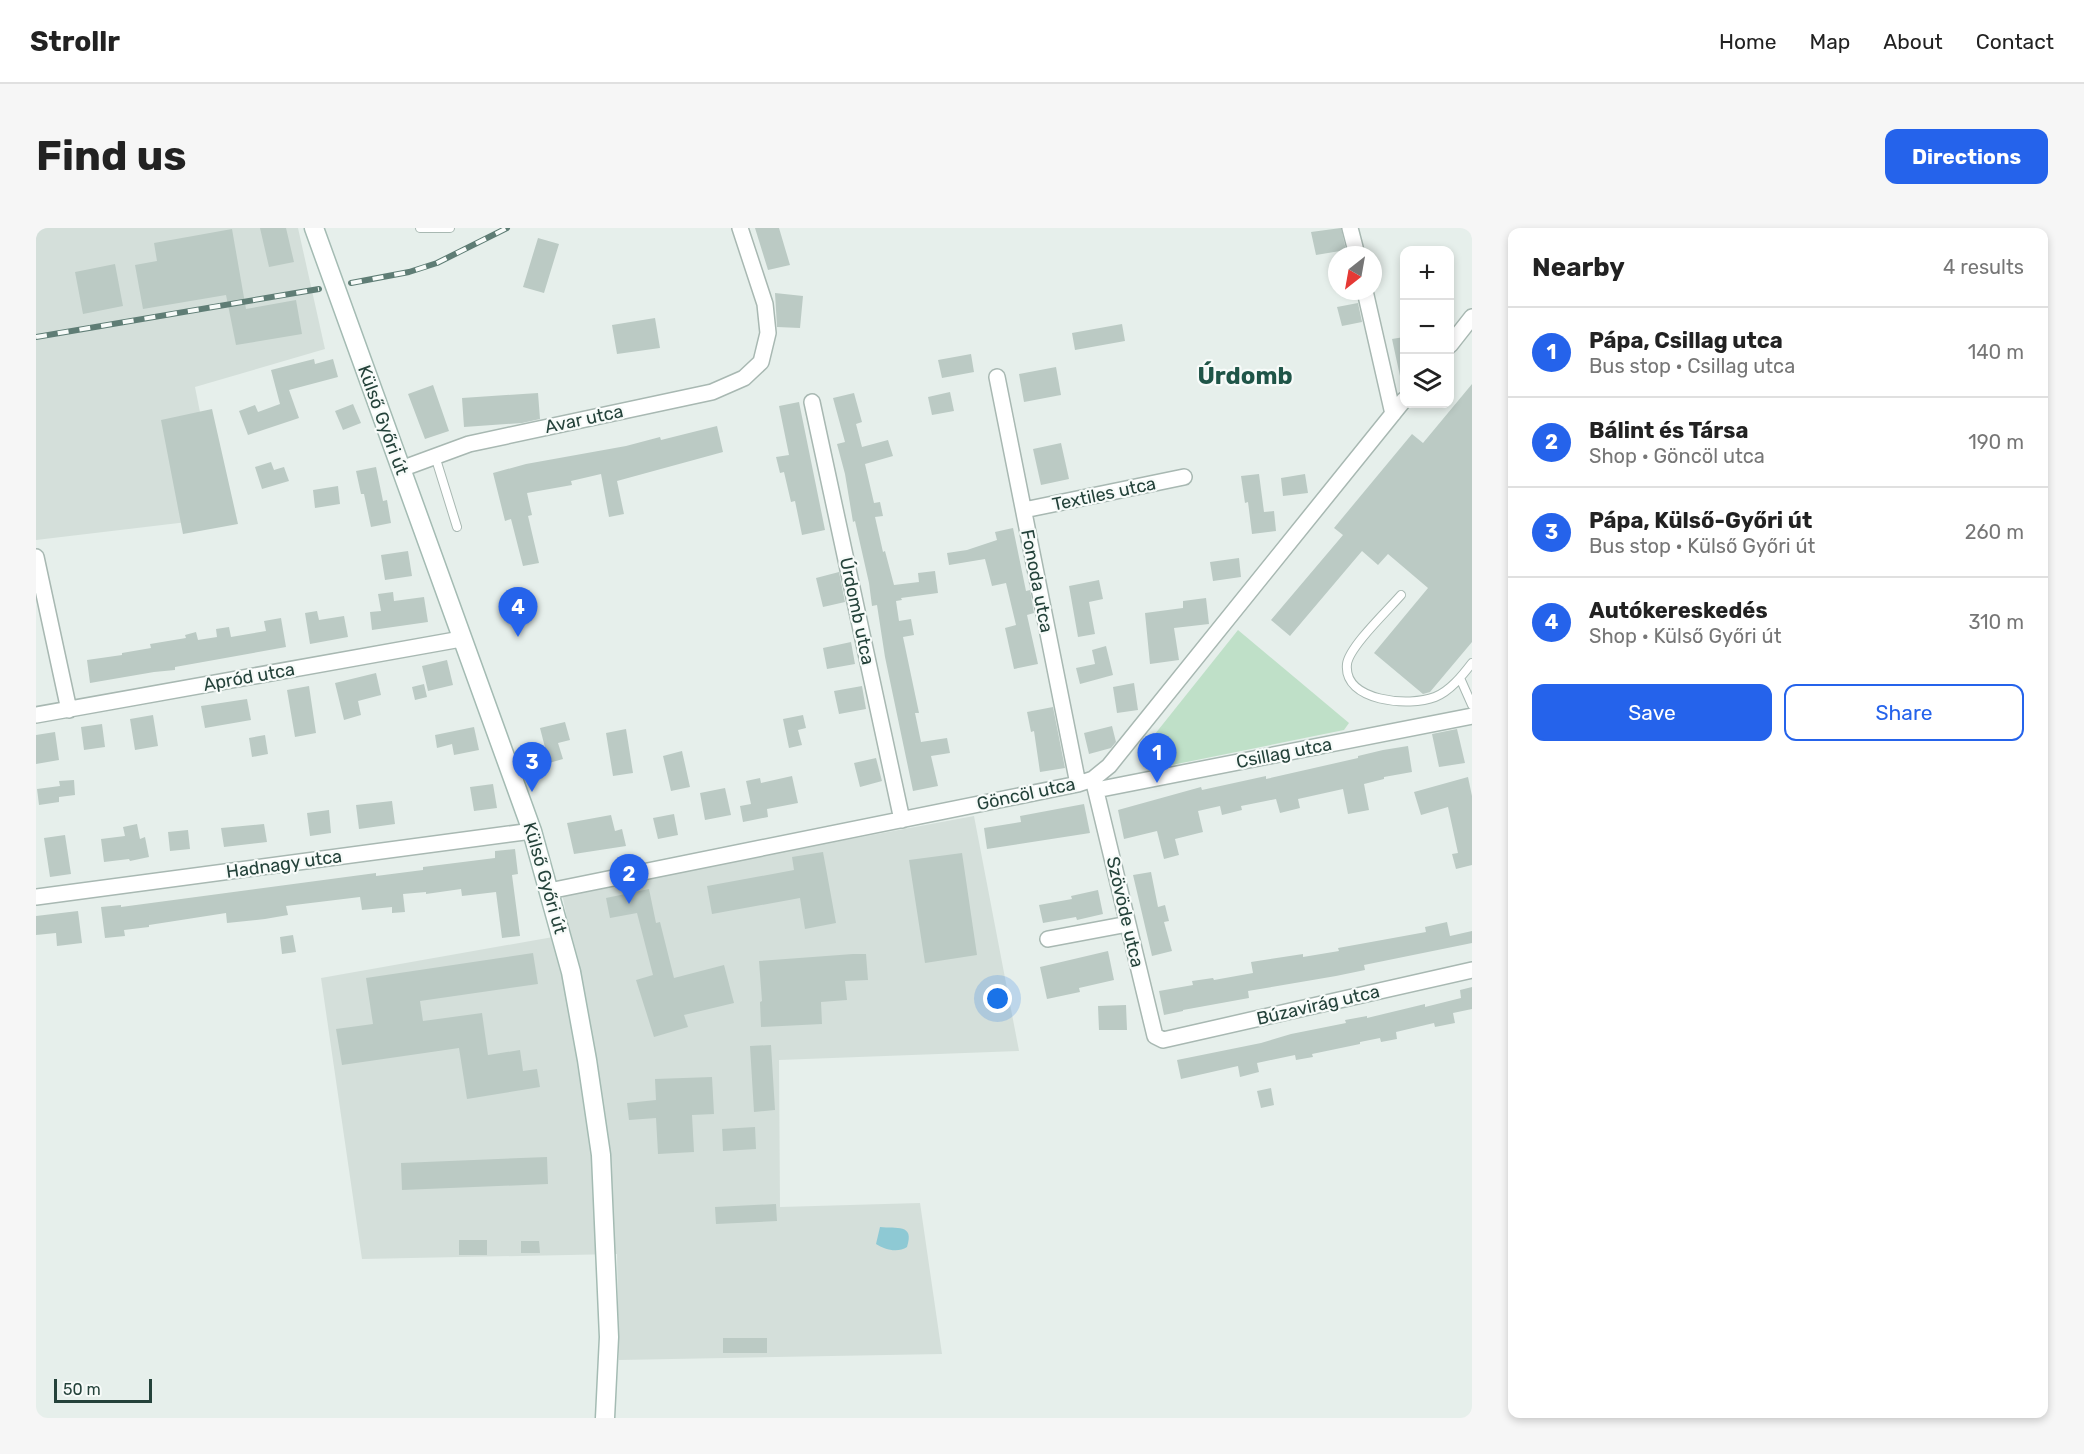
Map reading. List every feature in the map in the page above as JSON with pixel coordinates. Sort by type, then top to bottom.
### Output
[{"type":"main road","name":"Külső Győri út","points":[[314,228],[532,831],[571,972],[601,1155],[609,1337],[605,1418]]},
{"type":"street","name":"Avar utca","points":[[401,469],[469,444],[712,392],[744,378],[761,362],[768,333],[765,304],[740,228]]},
{"type":"street","points":[[1350,228],[1355,246]]},
{"type":"street","points":[[1367,300],[1393,414]]},
{"type":"street","points":[[1454,339],[1472,317]]},
{"type":"street","name":"Fonoda utca","points":[[997,377],[1078,784]]},
{"type":"street","name":"Úrdomb utca","points":[[812,402],[902,820]]},
{"type":"street","name":"Göncöl utca","points":[[549,891],[1078,784],[1094,784],[1400,405]]},
{"type":"street","name":"Textiles utca","points":[[1024,510],[1184,477]]},
{"type":"street","points":[[36,557],[69,710]]},
{"type":"street","name":"Apród utca","points":[[36,715],[461,639]]},
{"type":"street","name":"Csillag utca","points":[[1094,784],[1472,716]]},
{"type":"street","name":"Szövöde utca","points":[[1094,784],[1155,1036],[1163,1040]]},
{"type":"street","name":"Hadnagy utca","points":[[36,897],[532,831]]},
{"type":"street","points":[[1048,939],[1128,924]]},
{"type":"street","name":"Búzavirág utca","points":[[1163,1040],[1472,970]]},
{"type":"lane","points":[[420,228],[450,228]]},
{"type":"lane","points":[[435,456],[457,527]]},
{"type":"lane","points":[[1401,595],[1351,651],[1347,664],[1348,676],[1368,695],[1380,699],[1414,702],[1435,697],[1460,678],[1472,663]]},
{"type":"lane","points":[[1460,678],[1472,705]]},
{"type":"shaded area","points":[[36,228],[298,228],[325,349],[195,387],[221,518],[36,540]]},
{"type":"shaded area","points":[[974,816],[1019,1051],[779,1060],[780,1207],[920,1203],[942,1354],[619,1360],[617,1254],[362,1259],[321,978],[570,934],[562,893]]},
{"type":"green space","points":[[1238,630],[1349,723],[1344,730],[1167,766],[1151,739]]},
{"type":"water","points":[[880,1227],[906,1231],[909,1239],[907,1247],[891,1250],[876,1244]]},
{"type":"building","points":[[260,228],[286,228],[294,262],[269,267]]},
{"type":"building","points":[[755,228],[779,228],[790,265],[768,270]]},
{"type":"building","points":[[1341,228],[1345,246],[1328,246],[1328,253],[1316,255],[1311,232]]},
{"type":"building","points":[[232,229],[246,309],[296,300],[302,334],[236,345],[226,295],[143,309],[135,265],[157,261],[154,243]]},
{"type":"building","points":[[538,238],[559,244],[544,293],[523,287]]},
{"type":"building","points":[[115,264],[123,306],[83,314],[75,272]]},
{"type":"building","points":[[775,293],[803,296],[800,328],[777,327]]},
{"type":"building","points":[[1358,303],[1362,322],[1342,326],[1337,307]]},
{"type":"building","points":[[655,318],[660,348],[617,354],[612,325]]},
{"type":"building","points":[[1122,324],[1125,341],[1075,350],[1072,333]]},
{"type":"building","points":[[1400,338],[1400,376],[1392,339]]},
{"type":"building","points":[[971,354],[974,372],[942,378],[938,360]]},
{"type":"building","points":[[314,359],[315,364],[333,359],[338,377],[289,390],[299,418],[248,435],[239,411],[255,405],[258,412],[280,404],[271,370]]},
{"type":"building","points":[[1056,367],[1061,395],[1024,402],[1019,374]]},
{"type":"building","points":[[1472,384],[1472,642],[1430,692],[1423,694],[1374,653],[1428,588],[1388,554],[1378,565],[1362,551],[1290,636],[1271,620],[1343,535],[1334,528],[1412,434],[1423,443]]},
{"type":"building","points":[[433,385],[449,431],[425,439],[408,394]]},
{"type":"building","points":[[950,392],[954,411],[932,415],[928,397]]},
{"type":"building","points":[[538,393],[540,419],[522,423],[464,427],[462,398]]},
{"type":"building","points":[[854,393],[862,422],[856,424],[862,447],[888,440],[893,456],[865,464],[874,503],[880,502],[883,516],[875,517],[894,585],[919,582],[918,573],[935,571],[938,593],[901,598],[902,600],[896,601],[899,621],[911,619],[914,635],[903,637],[919,713],[915,713],[921,742],[947,738],[950,753],[931,756],[938,786],[913,791],[885,657],[877,605],[872,606],[869,583],[855,521],[853,522],[845,474],[837,444],[845,442],[833,398]]},
{"type":"building","points":[[799,402],[825,530],[802,535],[795,501],[791,502],[784,472],[780,473],[776,457],[789,455],[779,406]]},
{"type":"building","points":[[353,404],[361,423],[343,430],[335,411]]},
{"type":"building","points":[[212,409],[238,524],[183,534],[161,420]]},
{"type":"building","points":[[717,426],[723,452],[617,481],[624,514],[609,517],[601,474],[571,481],[572,485],[527,493],[532,515],[528,516],[539,563],[523,566],[511,519],[505,521],[493,473],[526,464],[626,446],[660,437],[661,440]]},
{"type":"building","points":[[1061,443],[1069,479],[1041,485],[1033,449]]},
{"type":"building","points":[[271,462],[274,470],[284,467],[289,481],[262,489],[255,467]]},
{"type":"building","points":[[376,467],[383,501],[387,500],[391,523],[371,527],[356,471]]},
{"type":"building","points":[[1259,474],[1264,512],[1274,511],[1276,531],[1252,534],[1248,502],[1245,503],[1241,476]]},
{"type":"building","points":[[1305,474],[1308,493],[1283,496],[1281,478]]},
{"type":"building","points":[[338,486],[340,504],[315,508],[313,490]]},
{"type":"building","points":[[1013,528],[1026,591],[1030,590],[1034,613],[1027,615],[1038,664],[1014,669],[1005,628],[1016,625],[1006,583],[992,586],[985,559],[949,565],[947,553],[967,550],[997,540],[995,532]]},
{"type":"building","points":[[408,551],[412,576],[385,580],[381,555]]},
{"type":"building","points":[[1239,558],[1241,577],[1213,581],[1210,562]]},
{"type":"building","points":[[839,572],[845,602],[823,607],[816,578]]},
{"type":"building","points":[[1099,580],[1103,599],[1089,602],[1095,634],[1078,637],[1069,586]]},
{"type":"building","points":[[393,592],[394,601],[424,597],[428,622],[372,630],[370,612],[381,611],[378,594]]},
{"type":"building","points":[[1206,598],[1209,624],[1174,628],[1179,660],[1150,664],[1145,613],[1183,608],[1183,601]]},
{"type":"building","points":[[317,611],[319,620],[344,616],[348,637],[310,644],[305,613]]},
{"type":"building","points":[[281,618],[286,647],[175,667],[175,670],[90,683],[87,660],[151,648],[150,644],[186,638],[185,635],[196,632],[198,640],[217,637],[216,629],[229,627],[231,637],[266,631],[264,621]]},
{"type":"building","points":[[851,642],[855,664],[827,669],[823,648]]},
{"type":"building","points":[[1106,646],[1113,675],[1080,684],[1076,668],[1095,664],[1092,650]]},
{"type":"building","points":[[447,660],[453,685],[428,691],[422,666]]},
{"type":"building","points":[[376,673],[381,695],[358,701],[361,715],[344,720],[335,683]]},
{"type":"building","points":[[1134,683],[1138,710],[1117,713],[1113,687]]},
{"type":"building","points":[[424,684],[427,697],[415,700],[412,687]]},
{"type":"building","points":[[309,686],[316,733],[295,737],[287,690]]},
{"type":"building","points":[[862,686],[866,709],[839,714],[834,691]]},
{"type":"building","points":[[247,699],[251,720],[205,728],[201,706]]},
{"type":"building","points":[[1053,707],[1065,768],[1040,772],[1034,731],[1031,732],[1027,712]]},
{"type":"building","points":[[153,715],[158,746],[135,750],[130,719]]},
{"type":"building","points":[[803,715],[806,728],[798,730],[802,745],[789,748],[783,719]]},
{"type":"building","points":[[565,722],[570,740],[558,743],[563,759],[549,763],[540,728]]},
{"type":"building","points":[[102,724],[105,747],[84,750],[81,727]]},
{"type":"building","points":[[1112,726],[1116,742],[1111,748],[1089,754],[1084,733]]},
{"type":"building","points":[[474,727],[479,750],[454,755],[452,744],[437,748],[435,735]]},
{"type":"building","points":[[626,729],[633,773],[613,776],[606,733]]},
{"type":"building","points":[[1457,729],[1465,763],[1439,767],[1432,734]]},
{"type":"building","points":[[55,732],[59,760],[36,764],[36,735]]},
{"type":"building","points":[[265,735],[268,754],[252,757],[249,738]]},
{"type":"building","points":[[1408,746],[1412,772],[1384,777],[1384,779],[1364,784],[1369,810],[1348,814],[1343,789],[1298,799],[1300,808],[1280,813],[1276,799],[1241,806],[1242,810],[1222,815],[1220,806],[1198,811],[1203,832],[1175,839],[1179,855],[1164,859],[1157,831],[1124,839],[1118,810],[1201,787],[1202,790],[1266,776],[1266,779]]},
{"type":"building","points":[[682,751],[690,787],[671,791],[663,756]]},
{"type":"building","points":[[876,758],[882,781],[860,787],[854,763]]},
{"type":"building","points":[[792,776],[798,803],[767,809],[768,817],[743,822],[740,806],[751,804],[746,781],[760,778],[761,783]]},
{"type":"building","points":[[1468,777],[1472,796],[1472,865],[1456,869],[1452,854],[1458,853],[1448,807],[1421,815],[1414,792]]},
{"type":"building","points":[[74,780],[75,795],[59,797],[59,802],[39,805],[37,789],[60,786],[59,781]]},
{"type":"building","points":[[493,784],[497,808],[474,811],[470,787]]},
{"type":"building","points":[[725,788],[731,815],[705,820],[700,793]]},
{"type":"building","points":[[392,801],[395,824],[359,829],[356,805]]},
{"type":"building","points":[[1084,804],[1090,833],[987,849],[984,828],[1021,822],[1020,816]]},
{"type":"building","points":[[329,810],[331,833],[310,836],[307,813]]},
{"type":"building","points":[[674,814],[678,835],[658,839],[653,818]]},
{"type":"building","points":[[611,815],[615,831],[622,829],[626,846],[574,854],[567,823]]},
{"type":"building","points":[[137,824],[140,839],[145,837],[149,857],[130,861],[129,859],[104,862],[101,839],[125,836],[123,827]]},
{"type":"building","points":[[264,824],[267,842],[224,847],[221,828]]},
{"type":"building","points":[[188,830],[190,849],[170,851],[168,832]]},
{"type":"building","points":[[65,835],[71,874],[50,877],[44,838]]},
{"type":"building","points":[[515,849],[518,874],[512,875],[520,936],[502,938],[496,892],[462,896],[461,889],[426,894],[426,892],[403,894],[405,912],[392,913],[392,907],[362,910],[360,897],[286,906],[288,915],[265,919],[227,923],[226,913],[124,930],[125,936],[105,938],[101,907],[121,905],[121,907],[376,873],[376,876],[423,870],[423,867],[495,858],[495,851]]},
{"type":"building","points":[[823,852],[836,923],[805,929],[800,898],[712,914],[707,886],[794,870],[792,857]]},
{"type":"building","points":[[962,853],[977,955],[925,963],[909,860]]},
{"type":"building","points":[[1151,872],[1158,907],[1165,905],[1169,921],[1164,922],[1172,951],[1152,956],[1133,875]]},
{"type":"building","points":[[649,889],[656,923],[660,922],[674,978],[724,965],[734,1003],[684,1015],[688,1027],[654,1037],[636,980],[653,975],[637,913],[610,918],[606,898]]},
{"type":"building","points":[[1098,890],[1103,914],[1077,920],[1076,917],[1043,923],[1039,905],[1072,899],[1071,896]]},
{"type":"building","points":[[78,911],[82,943],[57,946],[56,933],[36,935],[36,916]]},
{"type":"building","points":[[1447,922],[1450,936],[1472,931],[1472,943],[1364,965],[1365,970],[1248,991],[1249,998],[1164,1015],[1159,991],[1193,985],[1192,981],[1213,978],[1214,980],[1253,973],[1251,962],[1339,951],[1338,948],[1426,932],[1425,927]]},
{"type":"building","points":[[293,935],[296,952],[282,954],[280,937]]},
{"type":"building","points":[[1108,951],[1114,980],[1079,988],[1080,992],[1047,999],[1040,967]]},
{"type":"building","points":[[533,953],[538,984],[420,1001],[423,1021],[482,1013],[488,1055],[520,1050],[523,1071],[537,1069],[540,1087],[467,1099],[459,1048],[342,1065],[336,1029],[373,1024],[366,978]]},
{"type":"building","points":[[866,954],[868,980],[845,981],[847,1000],[821,1002],[822,1024],[761,1027],[759,961]]},
{"type":"building","points":[[1472,987],[1472,1009],[1453,1013],[1455,1023],[1435,1027],[1434,1023],[1396,1032],[1397,1039],[1381,1042],[1380,1038],[1360,1042],[1360,1044],[1312,1054],[1313,1057],[1296,1060],[1295,1055],[1257,1063],[1259,1072],[1240,1077],[1238,1066],[1181,1079],[1177,1060],[1346,1023],[1345,1020],[1367,1016],[1367,1018],[1425,1004],[1425,1007],[1461,998],[1460,990]]},
{"type":"building","points":[[1126,1005],[1127,1030],[1099,1030],[1098,1006]]},
{"type":"building","points":[[771,1045],[775,1110],[754,1112],[750,1046]]},
{"type":"building","points":[[712,1077],[714,1114],[692,1115],[694,1152],[658,1154],[656,1118],[629,1120],[627,1103],[656,1100],[655,1079]]},
{"type":"building","points":[[1271,1088],[1274,1105],[1261,1108],[1257,1091]]},
{"type":"building","points":[[755,1127],[756,1149],[723,1151],[722,1129]]},
{"type":"building","points":[[547,1157],[548,1184],[402,1190],[401,1163]]},
{"type":"building","points":[[776,1204],[777,1221],[716,1224],[715,1207]]},
{"type":"building","points":[[459,1240],[487,1240],[487,1255],[459,1255]]},
{"type":"building","points":[[521,1241],[539,1241],[540,1253],[521,1253]]},
{"type":"building","points":[[723,1338],[767,1338],[767,1353],[723,1353]]},
{"type":"railway","points":[[351,283],[409,272],[437,263],[507,228]]},
{"type":"railway","points":[[36,337],[319,289]]},
{"type":"place","name":"Autókereskedés","points":[[518,637]]},
{"type":"place","name":"Pápa, Csillag utca","points":[[1157,783]]},
{"type":"place","name":"Pápa, Külső-Győri út","points":[[532,792]]},
{"type":"place","name":"Bálint és Társa","points":[[629,904]]},
{"type":"district","name":"Úrdomb","points":[[1245,376]]}]
